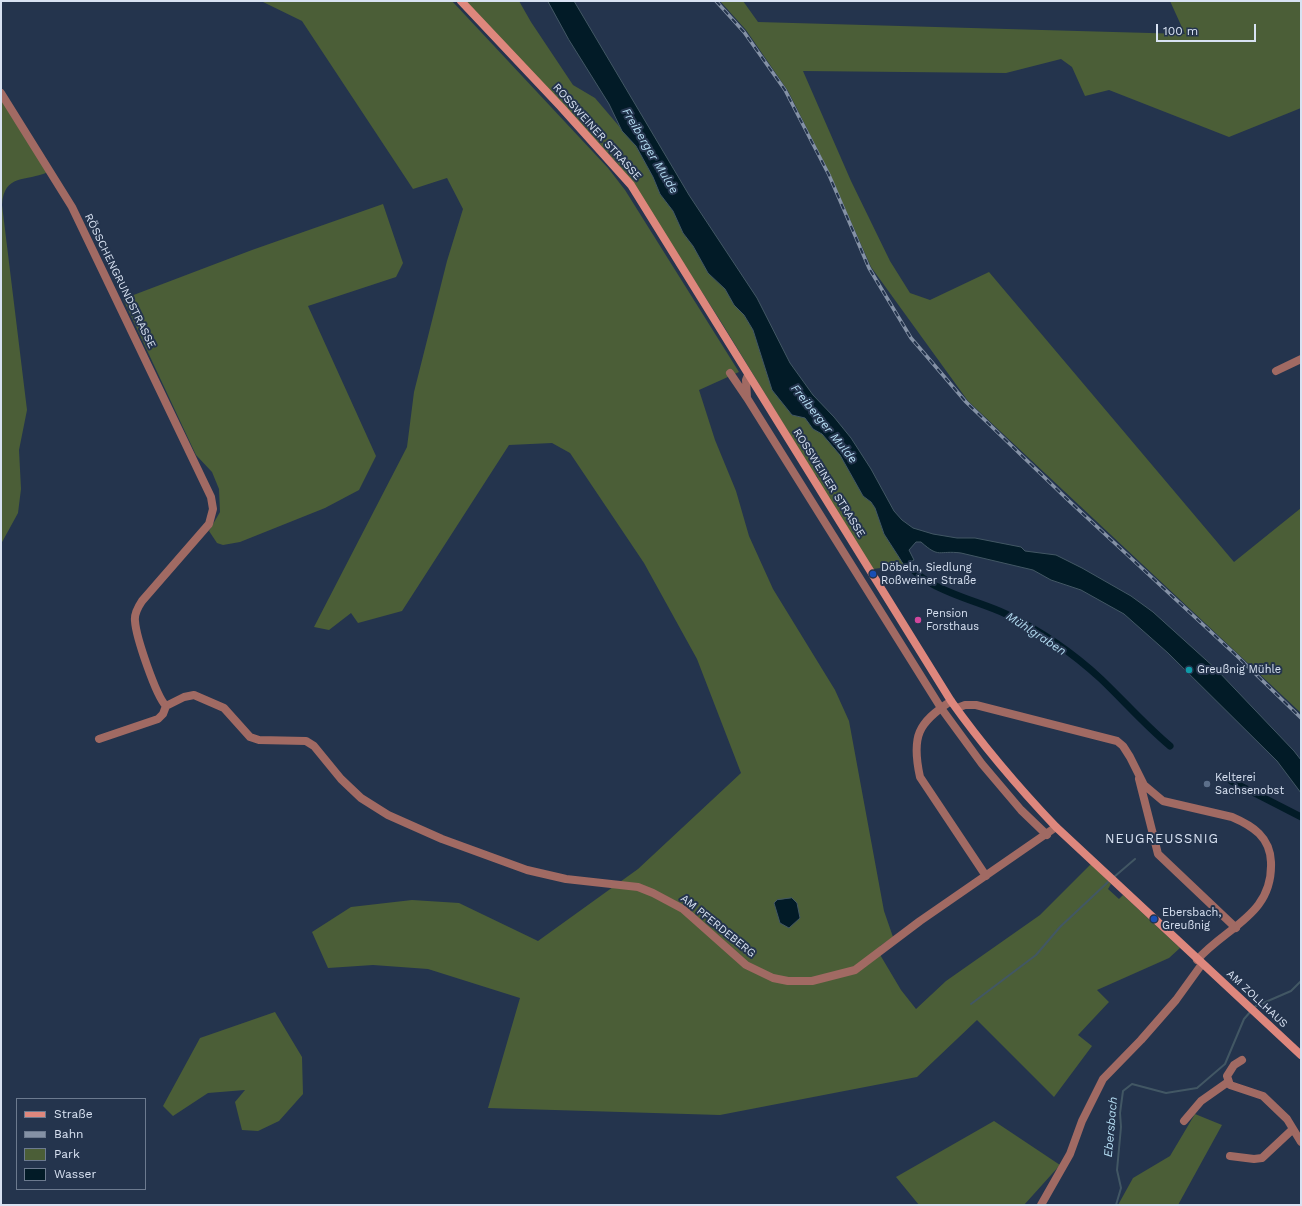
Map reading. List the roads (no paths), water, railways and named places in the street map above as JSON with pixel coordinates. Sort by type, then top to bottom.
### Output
[{"type":"main road","name":"ROSSWEINER STRASSE","points":[[461,1],[631,185],[922,653],[957,708],[985,747],[1017,787],[1056,827],[1200,962]]},
{"type":"main road","name":"AM ZOLLHAUS","points":[[1200,962],[1301,1055]]},
{"type":"street","name":"RÖSSCHENGRUNDSTRASSE","points":[[1,93],[72,206],[211,498],[213,509],[209,524],[142,601],[135,616],[138,634],[157,694],[166,706]]},
{"type":"street","points":[[1276,371],[1301,359]]},
{"type":"street","points":[[730,373],[941,708],[982,764],[1021,810],[1046,835]]},
{"type":"street","points":[[747,398],[746,380],[748,375]]},
{"type":"street","points":[[873,599],[884,592]]},
{"type":"street","points":[[911,660],[922,653]]},
{"type":"street","name":"AM PFERDEBERG","points":[[166,706],[184,697],[194,695],[224,708],[250,737],[259,740],[306,741],[314,746],[341,779],[361,798],[388,815],[442,839],[527,870],[566,878],[638,887],[653,893],[683,909],[746,965],[773,978],[788,981],[812,981],[855,970],[920,921],[1056,827]]},
{"type":"street","points":[[952,700],[929,717],[921,728],[918,736],[917,762],[920,777],[986,876]]},
{"type":"street","points":[[957,708],[965,705],[976,705],[1117,741],[1123,746],[1130,757],[1144,785],[1163,801],[1232,817],[1243,821],[1263,835],[1271,852],[1272,875],[1268,890],[1250,915],[1200,962],[1176,1000],[1141,1040],[1103,1079],[1082,1121],[1070,1154],[1041,1205]]},
{"type":"street","points":[[99,739],[158,719],[163,714],[166,706]]},
{"type":"street","points":[[1138,775],[1158,854],[1236,928]]},
{"type":"street","points":[[1242,1060],[1238,1062],[1227,1076],[1230,1085],[1263,1096],[1279,1111],[1294,1129],[1301,1142]]},
{"type":"street","points":[[1184,1121],[1202,1101],[1228,1082]]},
{"type":"street","points":[[1230,1156],[1254,1160],[1262,1158],[1294,1129]]},
{"type":"water","name":"Freiberger Mulde","points":[[548,1],[574,1],[689,195],[757,298],[790,363],[813,395],[851,438],[871,469],[894,511],[902,520],[913,528],[933,534],[957,538],[975,538],[1021,547],[1025,551],[1056,555],[1131,596],[1153,612],[1216,669],[1294,751],[1301,760],[1301,793],[1277,761],[1168,653],[1124,614],[1081,590],[1051,580],[1033,570],[961,553],[936,552],[921,542],[916,542],[909,550],[914,560],[904,565],[884,534],[875,508],[871,502],[863,496],[840,455],[822,434],[813,429],[805,418],[792,415],[772,390],[753,330],[744,315],[734,305],[725,289],[708,273],[693,246],[683,233],[673,211],[660,194],[653,177],[636,146],[622,131],[609,104],[569,40]]},
{"type":"water","points":[[792,898],[797,903],[800,918],[789,928],[780,923],[774,903],[777,900]]},
{"type":"waterway","name":"Mühlgraben","points":[[903,555],[910,567],[934,585],[948,592],[1006,614],[1043,635],[1067,651],[1101,679],[1170,746]]},
{"type":"waterway","name":"Mühlgraben","points":[[1231,781],[1301,817]]},
{"type":"waterway","points":[[1114,877],[1135,859]]},
{"type":"waterway","points":[[971,1004],[1036,955],[1060,927],[1108,882]]},
{"type":"waterway","name":"Ebersbach","points":[[1254,1007],[1291,991],[1301,981]]},
{"type":"waterway","name":"Ebersbach","points":[[1116,1205],[1121,1188],[1117,1170],[1121,1127],[1120,1113],[1123,1091],[1132,1084],[1166,1093],[1197,1088],[1225,1064],[1244,1019],[1251,1011]]},
{"type":"railway","points":[[716,1],[744,32],[785,90],[829,175],[869,268],[911,338],[966,402],[1068,500],[1237,656],[1301,718]]},
{"type":"place","name":"Döbeln, Siedlung Roßweiner Straße","points":[[873,574]]},
{"type":"place","name":"Pension Forsthaus","points":[[918,620]]},
{"type":"place","name":"Greußnig Mühle","points":[[1189,670]]},
{"type":"place","name":"Kelterei Sachsenobst","points":[[1207,784]]},
{"type":"place","name":"Ebersbach, Greußnig","points":[[1154,919]]},
{"type":"district","name":"NEUGREUSSNIG","points":[[1162,839]]}]
